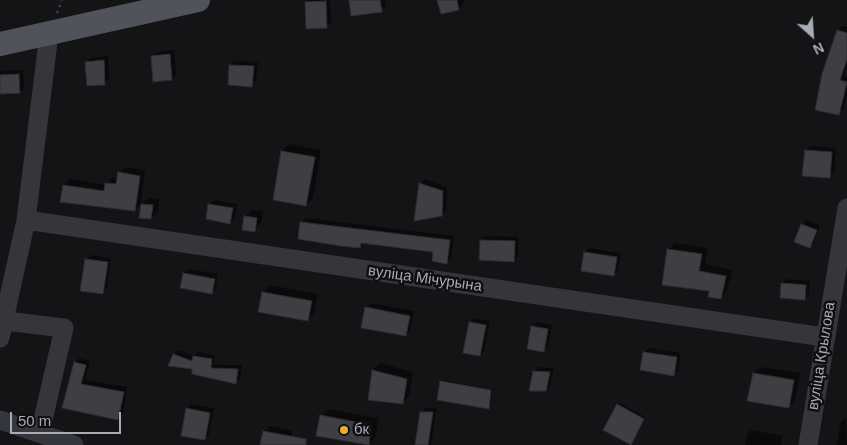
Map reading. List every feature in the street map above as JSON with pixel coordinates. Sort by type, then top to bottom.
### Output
[{"type":"main road","points":[[0,44],[198,0]]},
{"type":"street","points":[[40,434],[64,328],[2,330],[26,220],[49,34]]},
{"type":"street","name":"вуліца Крылова","points":[[808,445],[824,337],[847,208]]},
{"type":"street","name":"вуліца Мічурына","points":[[26,220],[824,337]]},
{"type":"street","points":[[0,420],[74,445]]},
{"type":"building","points":[[349,0],[380,0],[382,12],[351,16]]},
{"type":"building","points":[[437,0],[457,0],[459,10],[441,14]]},
{"type":"building","points":[[326,1],[327,28],[306,29],[305,2]]},
{"type":"building","points":[[837,30],[847,33],[847,59],[840,80],[847,82],[839,115],[815,110],[822,74]]},
{"type":"building","points":[[170,54],[172,80],[153,82],[151,56]]},
{"type":"building","points":[[104,60],[105,85],[87,86],[85,62]]},
{"type":"building","points":[[229,65],[254,66],[252,87],[228,85]]},
{"type":"building","points":[[19,74],[20,93],[0,94],[0,75]]},
{"type":"building","points":[[805,150],[832,152],[830,178],[802,176]]},
{"type":"building","points":[[281,151],[315,157],[306,206],[273,200]]},
{"type":"building","points":[[118,172],[140,176],[135,211],[60,202],[63,185],[104,191],[105,183],[116,184]]},
{"type":"building","points":[[419,183],[443,191],[442,216],[414,221]]},
{"type":"building","points":[[141,204],[153,205],[151,219],[139,218]]},
{"type":"building","points":[[208,204],[233,208],[230,224],[206,219]]},
{"type":"building","points":[[244,216],[257,218],[255,232],[242,230]]},
{"type":"building","points":[[300,222],[450,240],[447,264],[432,261],[433,252],[361,243],[360,248],[298,239]]},
{"type":"building","points":[[801,224],[817,230],[810,248],[794,242]]},
{"type":"building","points":[[480,240],[515,241],[514,262],[479,260]]},
{"type":"building","points":[[667,249],[702,254],[699,271],[726,276],[721,299],[708,297],[709,291],[662,285]]},
{"type":"building","points":[[584,252],[617,257],[614,276],[581,271]]},
{"type":"building","points":[[85,259],[108,262],[103,294],[80,291]]},
{"type":"building","points":[[183,273],[215,279],[212,294],[180,288]]},
{"type":"building","points":[[781,283],[806,285],[805,300],[780,298]]},
{"type":"building","points":[[262,292],[312,301],[308,321],[258,312]]},
{"type":"building","points":[[365,307],[410,316],[406,336],[361,328]]},
{"type":"building","points":[[469,322],[486,325],[480,356],[463,353]]},
{"type":"building","points":[[531,326],[548,329],[544,352],[527,349]]},
{"type":"building","points":[[643,352],[677,357],[674,376],[640,370]]},
{"type":"building","points":[[173,354],[192,361],[193,356],[212,359],[211,368],[238,369],[236,384],[192,374],[192,369],[168,366]]},
{"type":"building","points":[[74,362],[86,365],[81,384],[124,392],[118,420],[62,408]]},
{"type":"building","name":"бк","points":[[372,370],[407,379],[403,404],[368,400]]},
{"type":"building","points":[[533,371],[550,372],[546,391],[529,391]]},
{"type":"building","points":[[753,373],[794,380],[789,408],[747,401]]},
{"type":"building","points":[[440,381],[491,390],[489,409],[437,400]]},
{"type":"building","points":[[617,404],[644,419],[631,445],[603,430]]},
{"type":"building","points":[[186,408],[210,413],[205,440],[181,436]]},
{"type":"building","points":[[420,412],[433,412],[428,445],[415,445]]},
{"type":"building","name":"бк","points":[[320,415],[371,425],[369,445],[316,436]]},
{"type":"building","points":[[263,431],[306,439],[306,445],[260,445]]},
{"type":"place","name":"бк","points":[[344,430]]}]
